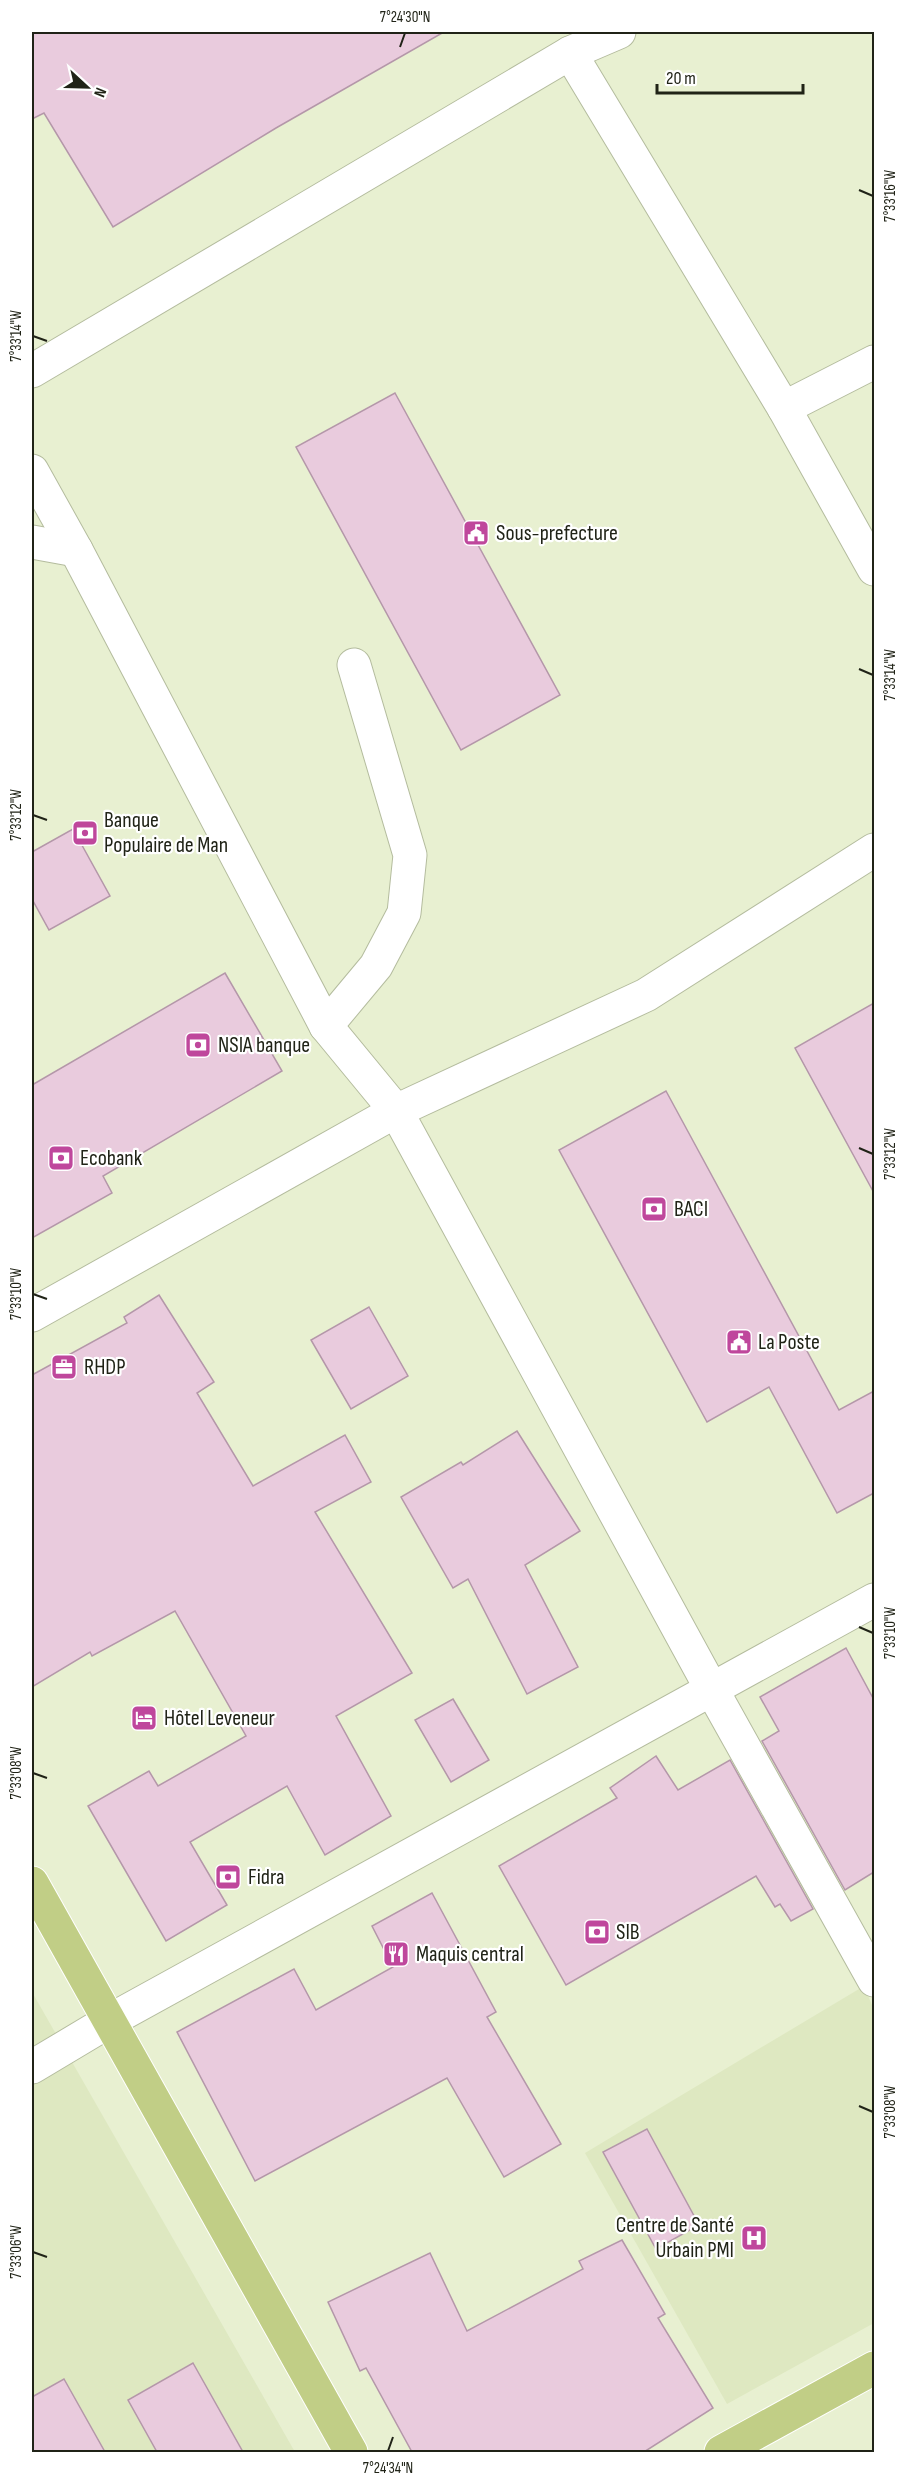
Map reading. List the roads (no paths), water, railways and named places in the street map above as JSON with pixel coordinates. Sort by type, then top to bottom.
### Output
[{"type":"main road","points":[[32,1883],[351,2452]]},
{"type":"main road","points":[[721,2452],[874,2368]]},
{"type":"street","points":[[32,371],[570,53],[619,32]]},
{"type":"street","points":[[570,53],[784,408],[874,569]]},
{"type":"street","points":[[784,408],[874,362]]},
{"type":"street","points":[[32,471],[76,550],[326,1026],[396,1111],[712,1690],[874,1980]]},
{"type":"street","points":[[32,542],[76,550]]},
{"type":"street","points":[[326,1026],[376,966],[404,913],[410,855],[354,665]]},
{"type":"street","points":[[32,1315],[396,1111],[646,995],[874,850]]},
{"type":"street","points":[[32,2067],[109,2021],[874,1600]]},
{"type":"place","name":"Sous-prefecture","points":[[476,533]]},
{"type":"place","name":"Banque Populaire de Man","points":[[85,833]]},
{"type":"place","name":"NSIA banque","points":[[198,1045]]},
{"type":"place","name":"Ecobank","points":[[61,1158]]},
{"type":"place","name":"BACI","points":[[654,1209]]},
{"type":"place","name":"La Poste","points":[[739,1342]]},
{"type":"place","name":"RHDP","points":[[64,1367]]},
{"type":"place","name":"Hôtel Leveneur","points":[[144,1718]]},
{"type":"place","name":"Fidra","points":[[228,1877]]},
{"type":"place","name":"SIB","points":[[597,1932]]},
{"type":"place","name":"Maquis central","points":[[396,1954]]},
{"type":"place","name":"Centre de Santé Urbain PMI","points":[[754,2238]]}]
